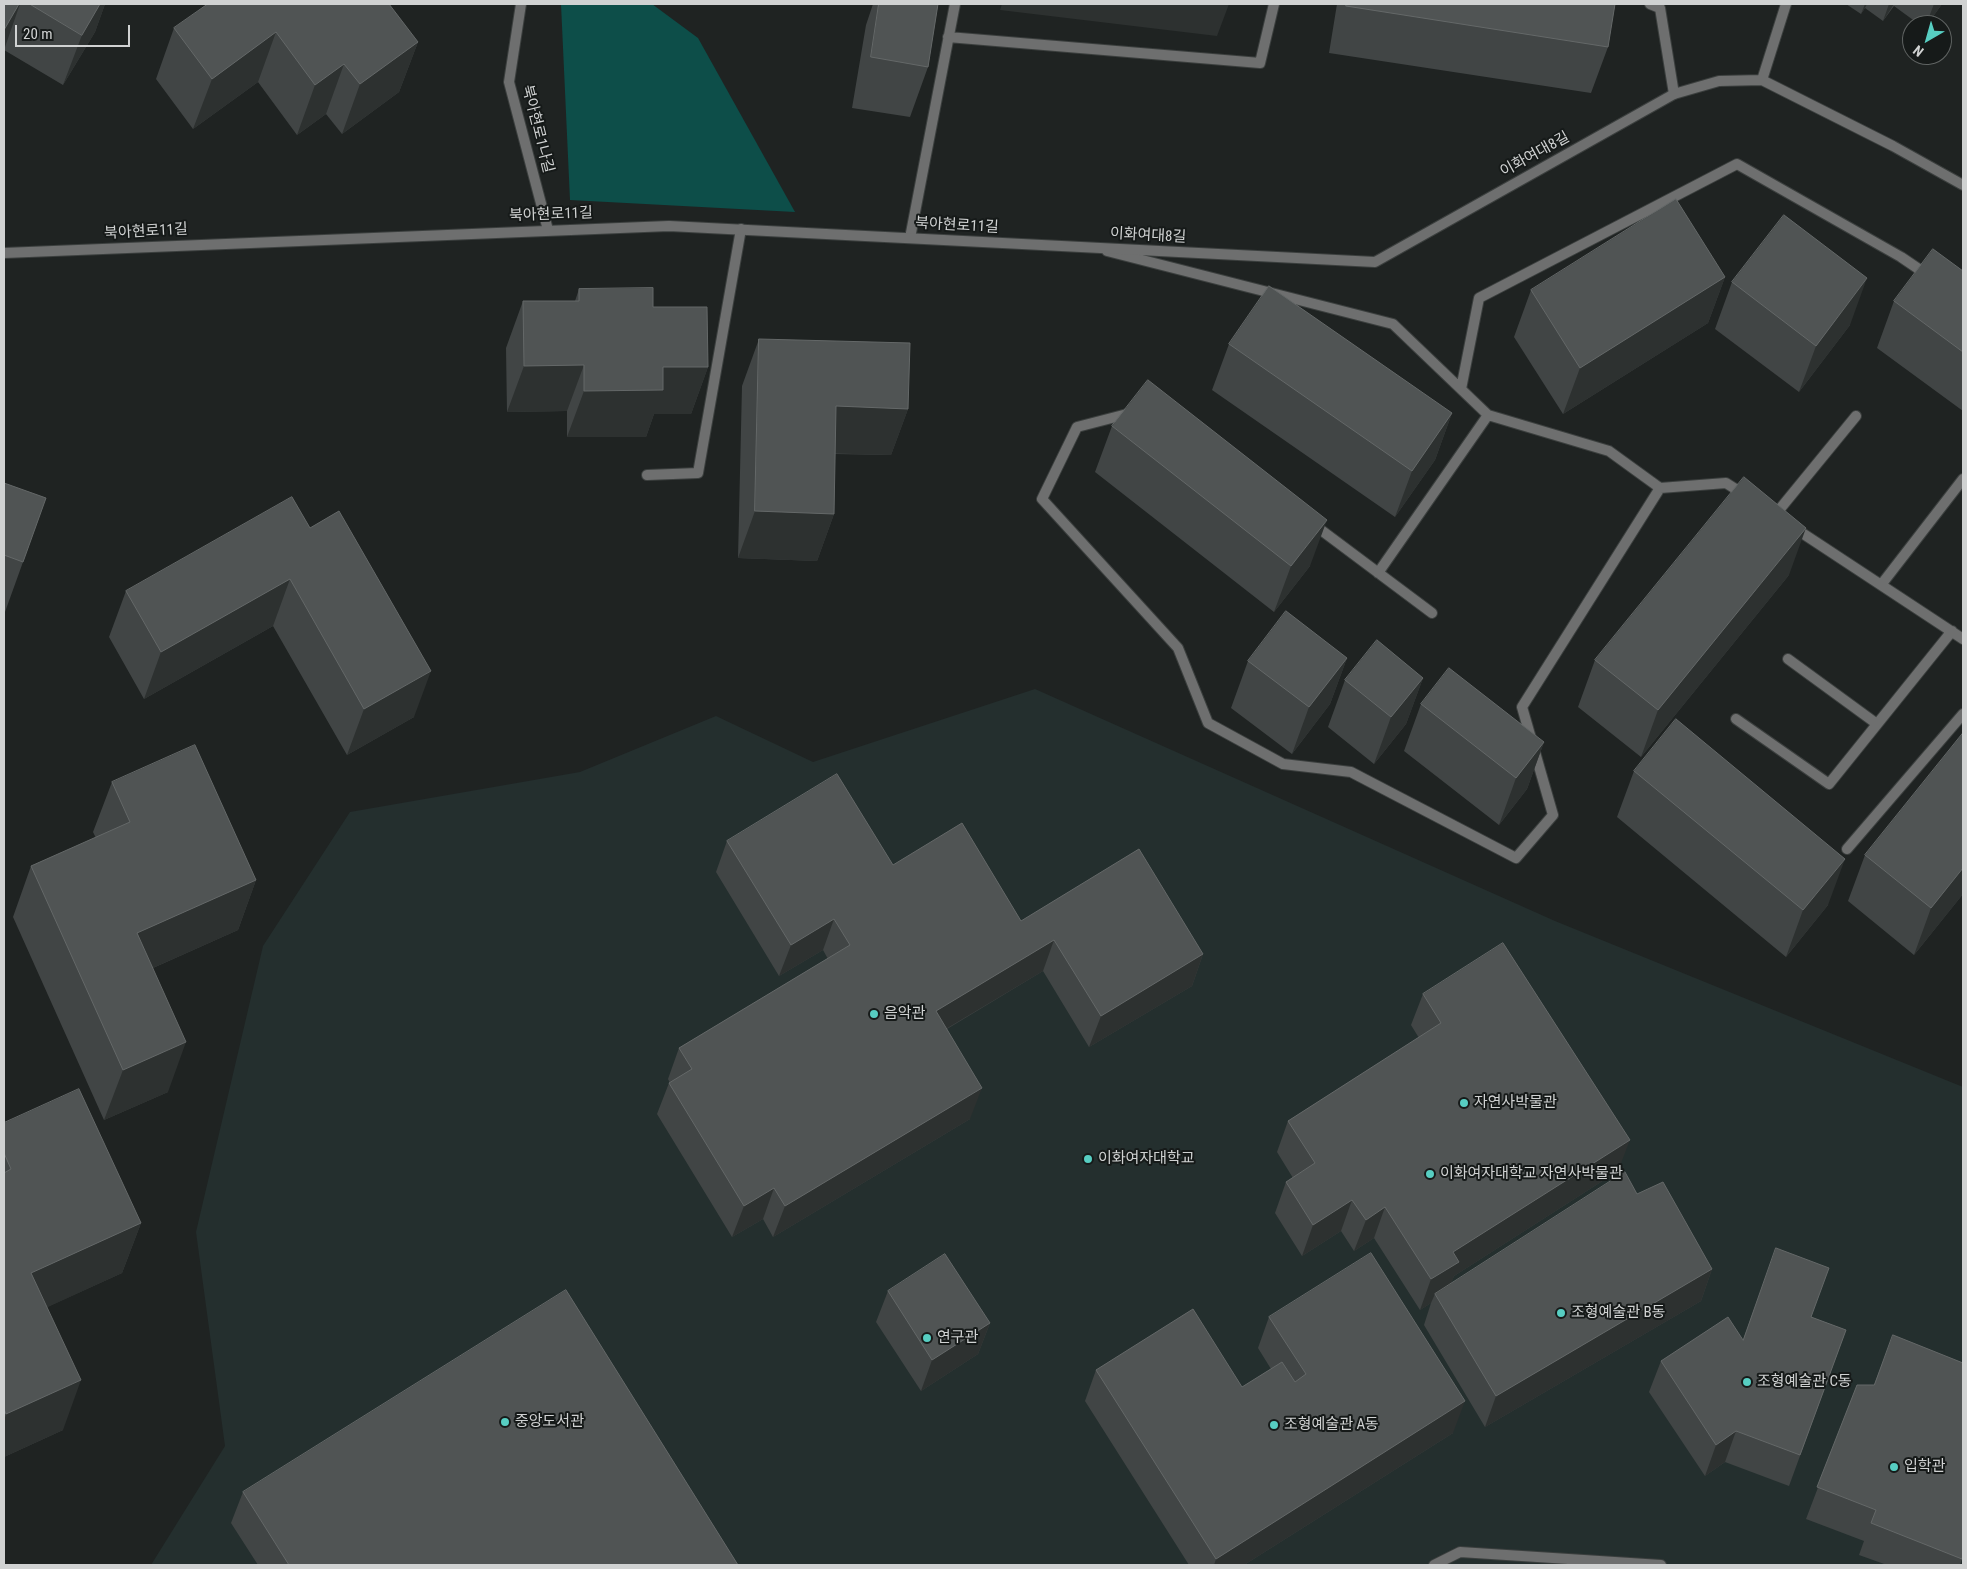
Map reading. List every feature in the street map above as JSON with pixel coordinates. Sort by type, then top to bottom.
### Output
[{"type":"street","name":"북아현로1나길","points":[[521,4],[509,82],[548,230]]},
{"type":"street","points":[[910,238],[955,4]]},
{"type":"street","points":[[948,37],[1260,63],[1274,4]]},
{"type":"street","points":[[1762,80],[1786,4]]},
{"type":"street","points":[[1657,5],[1674,94]]},
{"type":"street","name":"이화여대8길","points":[[1098,249],[1375,262],[1674,94],[1719,81],[1762,80],[1893,146],[1963,185]]},
{"type":"street","points":[[1460,389],[1479,298],[1737,164],[1901,257],[1940,283]]},
{"type":"street","name":"북아현로11길","points":[[4,253],[669,226],[1098,249]]},
{"type":"street","points":[[647,475],[698,473],[741,229]]},
{"type":"street","points":[[1098,249],[1393,324],[1488,415],[1609,451],[1660,488],[1726,482],[1750,499]]},
{"type":"street","points":[[1138,411],[1077,427],[1042,498],[1178,648],[1208,723],[1283,764],[1351,772],[1516,858],[1553,815],[1522,707],[1660,488]]},
{"type":"street","points":[[1378,573],[1488,415]]},
{"type":"street","points":[[1856,416],[1771,513],[1963,639]]},
{"type":"street","points":[[1880,585],[1963,479]]},
{"type":"street","points":[[1305,518],[1432,613]]},
{"type":"street","points":[[1736,719],[1829,784],[1952,631]]},
{"type":"street","points":[[1788,659],[1877,724]]},
{"type":"street","points":[[1847,848],[1963,714]]},
{"type":"street","points":[[1434,1565],[1460,1552],[1661,1565]]},
{"type":"shaded area","points":[[561,4],[652,4],[698,38],[795,212],[570,200]]},
{"type":"shaded area","name":"이화여자대학교","points":[[1035,689],[1555,921],[1963,1087],[1963,1565],[151,1565],[225,1446],[196,1232],[263,946],[350,812],[580,772],[716,716],[813,762]]},
{"type":"building","points":[[4,4],[19,4],[4,30]]},
{"type":"building","points":[[30,4],[100,4],[82,35]]},
{"type":"building","points":[[208,4],[389,4],[418,42],[360,84],[344,64],[315,85],[276,32],[212,79],[174,28]]},
{"type":"building","points":[[879,4],[938,4],[928,67],[871,57]]},
{"type":"building","points":[[1347,4],[1615,4],[1608,47],[1346,6]]},
{"type":"building","points":[[1676,199],[1725,277],[1580,368],[1531,290]]},
{"type":"building","points":[[1784,215],[1867,278],[1816,346],[1732,282]]},
{"type":"building","points":[[1933,249],[1963,271],[1963,352],[1894,301]]},
{"type":"building","points":[[1269,286],[1452,413],[1412,471],[1229,344]]},
{"type":"building","points":[[653,288],[653,307],[707,307],[708,367],[663,367],[663,390],[584,391],[584,365],[524,366],[523,301],[579,301],[579,289]]},
{"type":"building","points":[[759,339],[910,343],[908,409],[836,406],[834,514],[755,511]]},
{"type":"building","points":[[1148,380],[1327,520],[1291,566],[1112,426]]},
{"type":"building","points":[[1744,477],[1806,528],[1658,710],[1595,660]]},
{"type":"building","points":[[4,483],[46,498],[23,562],[4,555]]},
{"type":"building","points":[[292,497],[310,528],[339,511],[431,671],[364,709],[290,579],[161,652],[126,591]]},
{"type":"building","points":[[1286,611],[1347,658],[1309,707],[1248,661]]},
{"type":"building","points":[[1377,640],[1423,678],[1391,717],[1345,680]]},
{"type":"building","points":[[1449,668],[1544,742],[1516,778],[1421,704]]},
{"type":"building","points":[[1676,719],[1845,859],[1803,910],[1634,771]]},
{"type":"building","points":[[1963,733],[1963,868],[1931,908],[1865,855]]},
{"type":"building","points":[[195,745],[256,880],[137,933],[186,1042],[123,1070],[31,866],[130,822],[112,782]]},
{"type":"building","name":"음악관","points":[[837,774],[893,865],[962,823],[1021,921],[1139,849],[1203,954],[1101,1016],[1054,940],[936,1011],[982,1088],[785,1206],[774,1188],[744,1206],[669,1083],[692,1069],[679,1048],[850,945],[834,919],[791,945],[727,841]]},
{"type":"building","name":"자연사박물관","points":[[1503,943],[1630,1140],[1453,1252],[1459,1262],[1431,1279],[1385,1207],[1366,1220],[1352,1200],[1313,1225],[1286,1182],[1315,1163],[1288,1121],[1441,1023],[1423,994]]},
{"type":"building","points":[[79,1089],[141,1223],[31,1273],[81,1380],[6,1414],[4,1409],[4,1173],[11,1169],[4,1153],[4,1123]]},
{"type":"building","name":"조형예술관 B동","points":[[1625,1172],[1637,1194],[1663,1182],[1712,1269],[1496,1396],[1435,1294]]},
{"type":"building","name":"조형예술관 C동","points":[[1776,1248],[1829,1268],[1811,1317],[1846,1330],[1800,1455],[1736,1431],[1716,1445],[1661,1361],[1728,1317],[1743,1340]]},
{"type":"building","name":"조형예술관 A동","points":[[1371,1253],[1465,1401],[1216,1559],[1096,1370],[1193,1309],[1242,1387],[1282,1362],[1295,1382],[1306,1374],[1269,1317]]},
{"type":"building","points":[[945,1254],[990,1323],[932,1360],[888,1291]]},
{"type":"building","name":"중앙도서관","points":[[566,1290],[738,1565],[289,1565],[243,1492]]},
{"type":"building","name":"입학관","points":[[1893,1335],[1963,1363],[1962,1559],[1871,1523],[1876,1510],[1817,1487],[1857,1385],[1874,1385]]},
{"type":"place","name":"음악관","points":[[874,1014]]},
{"type":"place","name":"자연사박물관","points":[[1464,1103]]},
{"type":"place","name":"이화여자대학교","points":[[1088,1159]]},
{"type":"place","name":"이화여자대학교 자연사박물관","points":[[1430,1174]]},
{"type":"place","name":"조형예술관 B동","points":[[1561,1313]]},
{"type":"place","name":"연구관","points":[[927,1338]]},
{"type":"place","name":"조형예술관 C동","points":[[1747,1382]]},
{"type":"place","name":"중앙도서관","points":[[505,1422]]},
{"type":"place","name":"조형예술관 A동","points":[[1274,1425]]},
{"type":"place","name":"입학관","points":[[1894,1467]]}]
